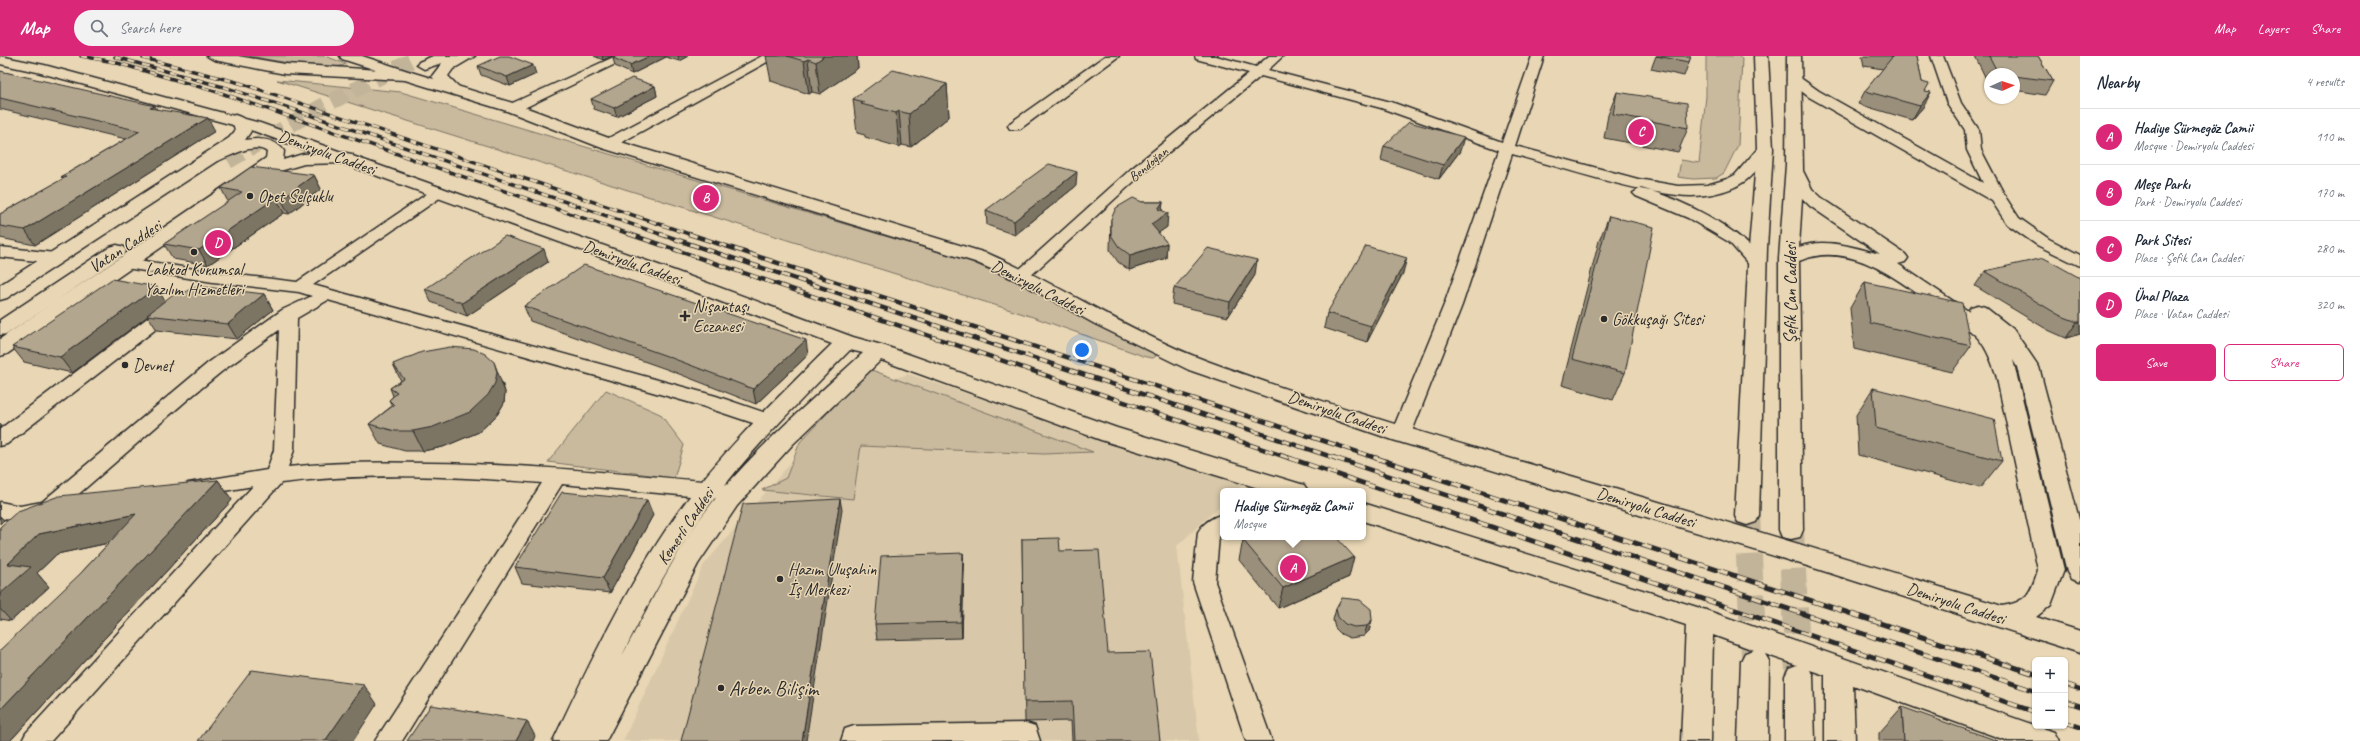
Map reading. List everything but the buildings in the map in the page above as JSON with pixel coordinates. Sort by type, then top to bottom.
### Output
[{"type":"main road","points":[[214,56],[285,69],[406,75]]},
{"type":"main road","points":[[347,56],[406,75]]},
{"type":"main road","points":[[420,59],[446,56]]},
{"type":"main road","points":[[453,89],[442,81],[440,76],[442,71],[453,62],[468,56]]},
{"type":"main road","name":"Şefik Can Caddesi","points":[[1791,530],[1789,258],[1795,172],[1794,56]]},
{"type":"main road","name":"Şefik Can Caddesi","points":[[1747,516],[1758,264],[1765,150],[1760,57]]},
{"type":"main road","points":[[0,60],[24,64],[56,74]]},
{"type":"main road","points":[[0,70],[56,74]]},
{"type":"main road","name":"Demiryolu Caddesi","points":[[56,74],[235,120],[346,158],[668,274],[846,342],[878,351],[1110,434],[1276,488]]},
{"type":"main road","name":"Demiryolu Caddesi","points":[[406,75],[513,108],[608,144],[982,258],[1021,275],[1102,320],[1197,365],[1401,434],[1818,559],[2080,642]]},
{"type":"main road","points":[[221,159],[241,134],[242,128],[235,120]]},
{"type":"main road","points":[[0,294],[55,258],[221,159],[248,145],[264,144],[274,148],[276,151],[274,160],[254,168],[126,263],[0,349]]},
{"type":"main road","points":[[254,168],[299,159],[324,157],[346,158]]},
{"type":"main road","name":"Vatan Caddesi","points":[[0,311],[221,159]]},
{"type":"main road","name":"Vatan Caddesi","points":[[0,329],[254,168]]},
{"type":"main road","points":[[1795,172],[1804,191],[1816,202],[1975,309],[2006,334],[2028,366],[2079,568]]},
{"type":"main road","points":[[1789,258],[1808,250],[1841,250],[1876,259],[1899,272],[1982,330],[2000,354],[2007,374],[2051,570],[2042,598],[2020,614],[2002,617]]},
{"type":"main road","name":"Kemerli Caddesi","points":[[568,741],[645,588],[682,526],[708,490],[768,421],[846,342]]},
{"type":"main road","name":"Kemerli Caddesi","points":[[591,741],[689,558],[735,492],[785,438],[878,351]]},
{"type":"main road","points":[[1366,513],[1700,619],[2037,740]]},
{"type":"main road","points":[[1696,741],[1700,619]]},
{"type":"main road","points":[[1753,741],[1754,661]]},
{"type":"main road","points":[[1839,668],[1840,741]]},
{"type":"main road","points":[[1799,676],[1800,741]]},
{"type":"street","points":[[513,108],[626,56]]},
{"type":"street","points":[[608,144],[772,56]]},
{"type":"street","points":[[1015,126],[1112,56]]},
{"type":"street","points":[[1202,56],[1386,105],[1506,148],[1637,183],[1678,191],[1709,190],[1736,180],[1765,150]]},
{"type":"street","name":"Bendoğan","points":[[1021,275],[1136,172],[1260,72],[1277,56]]},
{"type":"street","points":[[1401,434],[1453,305],[1538,56]]},
{"type":"street","points":[[1937,56],[1954,103],[1972,130],[1974,150],[1998,198],[2013,221],[2044,242],[2080,261]]},
{"type":"street","points":[[1794,80],[1814,94],[1998,198]]},
{"type":"street","points":[[1500,169],[1507,161],[1517,156],[1538,157]]},
{"type":"street","points":[[1500,169],[1523,164],[1551,168],[1656,198],[1694,215],[1735,239],[1758,264]]},
{"type":"street","points":[[300,287],[439,192]]},
{"type":"street","points":[[0,252],[55,258]]},
{"type":"street","points":[[126,263],[213,277],[300,287],[709,401],[768,421]]},
{"type":"street","points":[[0,439],[213,277]]},
{"type":"street","points":[[18,533],[48,509],[176,398],[288,314],[326,294]]},
{"type":"street","points":[[35,741],[275,476],[284,450],[288,314]]},
{"type":"street","points":[[176,490],[275,476],[365,470],[498,472],[735,492]]},
{"type":"street","points":[[388,741],[557,476]]},
{"type":"street","points":[[0,510],[20,514],[86,504]]},
{"type":"street","points":[[1220,524],[1209,532],[1204,582],[1259,741]]},
{"type":"street","points":[[854,741],[854,737],[1026,734],[1027,741]]},
{"type":"shaded area","points":[[249,56],[325,56],[346,64],[327,67],[314,66]]},
{"type":"shaded area","points":[[1706,56],[1739,56],[1742,58],[1738,145],[1724,173],[1716,178],[1693,179],[1678,177],[1681,160],[1699,163],[1706,96]]},
{"type":"shaded area","points":[[277,80],[401,92],[969,261],[1028,287],[1153,351],[1156,356],[1153,358],[1146,357],[1033,317]]},
{"type":"shaded area","points":[[869,369],[1093,452],[1044,454],[861,446],[853,499],[762,490],[786,478],[800,442]]},
{"type":"shaded area","points":[[908,374],[1243,485],[1240,488],[1220,488],[1220,506],[1177,546],[1199,741],[623,741],[703,566],[849,394]]},
{"type":"shaded area","points":[[606,390],[660,414],[684,445],[674,478],[548,462]]},
{"type":"tunnel","points":[[228,161],[321,107],[413,60]]},
{"type":"tunnel","points":[[1747,516],[1754,656]]},
{"type":"tunnel","points":[[1791,530],[1798,672]]},
{"type":"railway","points":[[81,56],[114,62],[221,93],[632,235]]},
{"type":"railway","points":[[115,57],[227,88],[289,108],[662,235]]},
{"type":"railway","points":[[143,58],[240,83],[690,234]]},
{"type":"railway","points":[[629,234],[1292,459]]},
{"type":"railway","points":[[690,234],[1379,459]]},
{"type":"railway","points":[[662,235],[1338,459]]},
{"type":"railway","points":[[1289,458],[2032,711]]},
{"type":"railway","points":[[1335,458],[2032,690]]},
{"type":"railway","points":[[1376,458],[2032,673]]},
{"type":"railway","points":[[2068,685],[2080,689]]},
{"type":"railway","points":[[2068,702],[2080,706]]},
{"type":"railway","points":[[2068,723],[2080,727]]},
{"type":"place","name":"Park Sitesi","points":[[1641,132]]},
{"type":"place","name":"Opet Selçuklu","points":[[250,196]]},
{"type":"place","name":"Meşe Parkı","points":[[706,198]]},
{"type":"place","name":"Ünal Plaza","points":[[218,243]]},
{"type":"place","name":"Labkod Kurumsal Yazılım Hizmetleri","points":[[194,252]]},
{"type":"place","name":"Nişantaşı Eczanesi","points":[[685,316]]},
{"type":"place","name":"Gökkuşağı Sitesi","points":[[1604,319]]},
{"type":"place","name":"Devnet","points":[[125,365]]},
{"type":"place","name":"Hadiye Sürmegöz Camii","points":[[1293,568]]},
{"type":"place","name":"Hazım Uluşahin İş Merkezi","points":[[780,579]]},
{"type":"place","name":"Arben Bilişim","points":[[721,688]]}]
